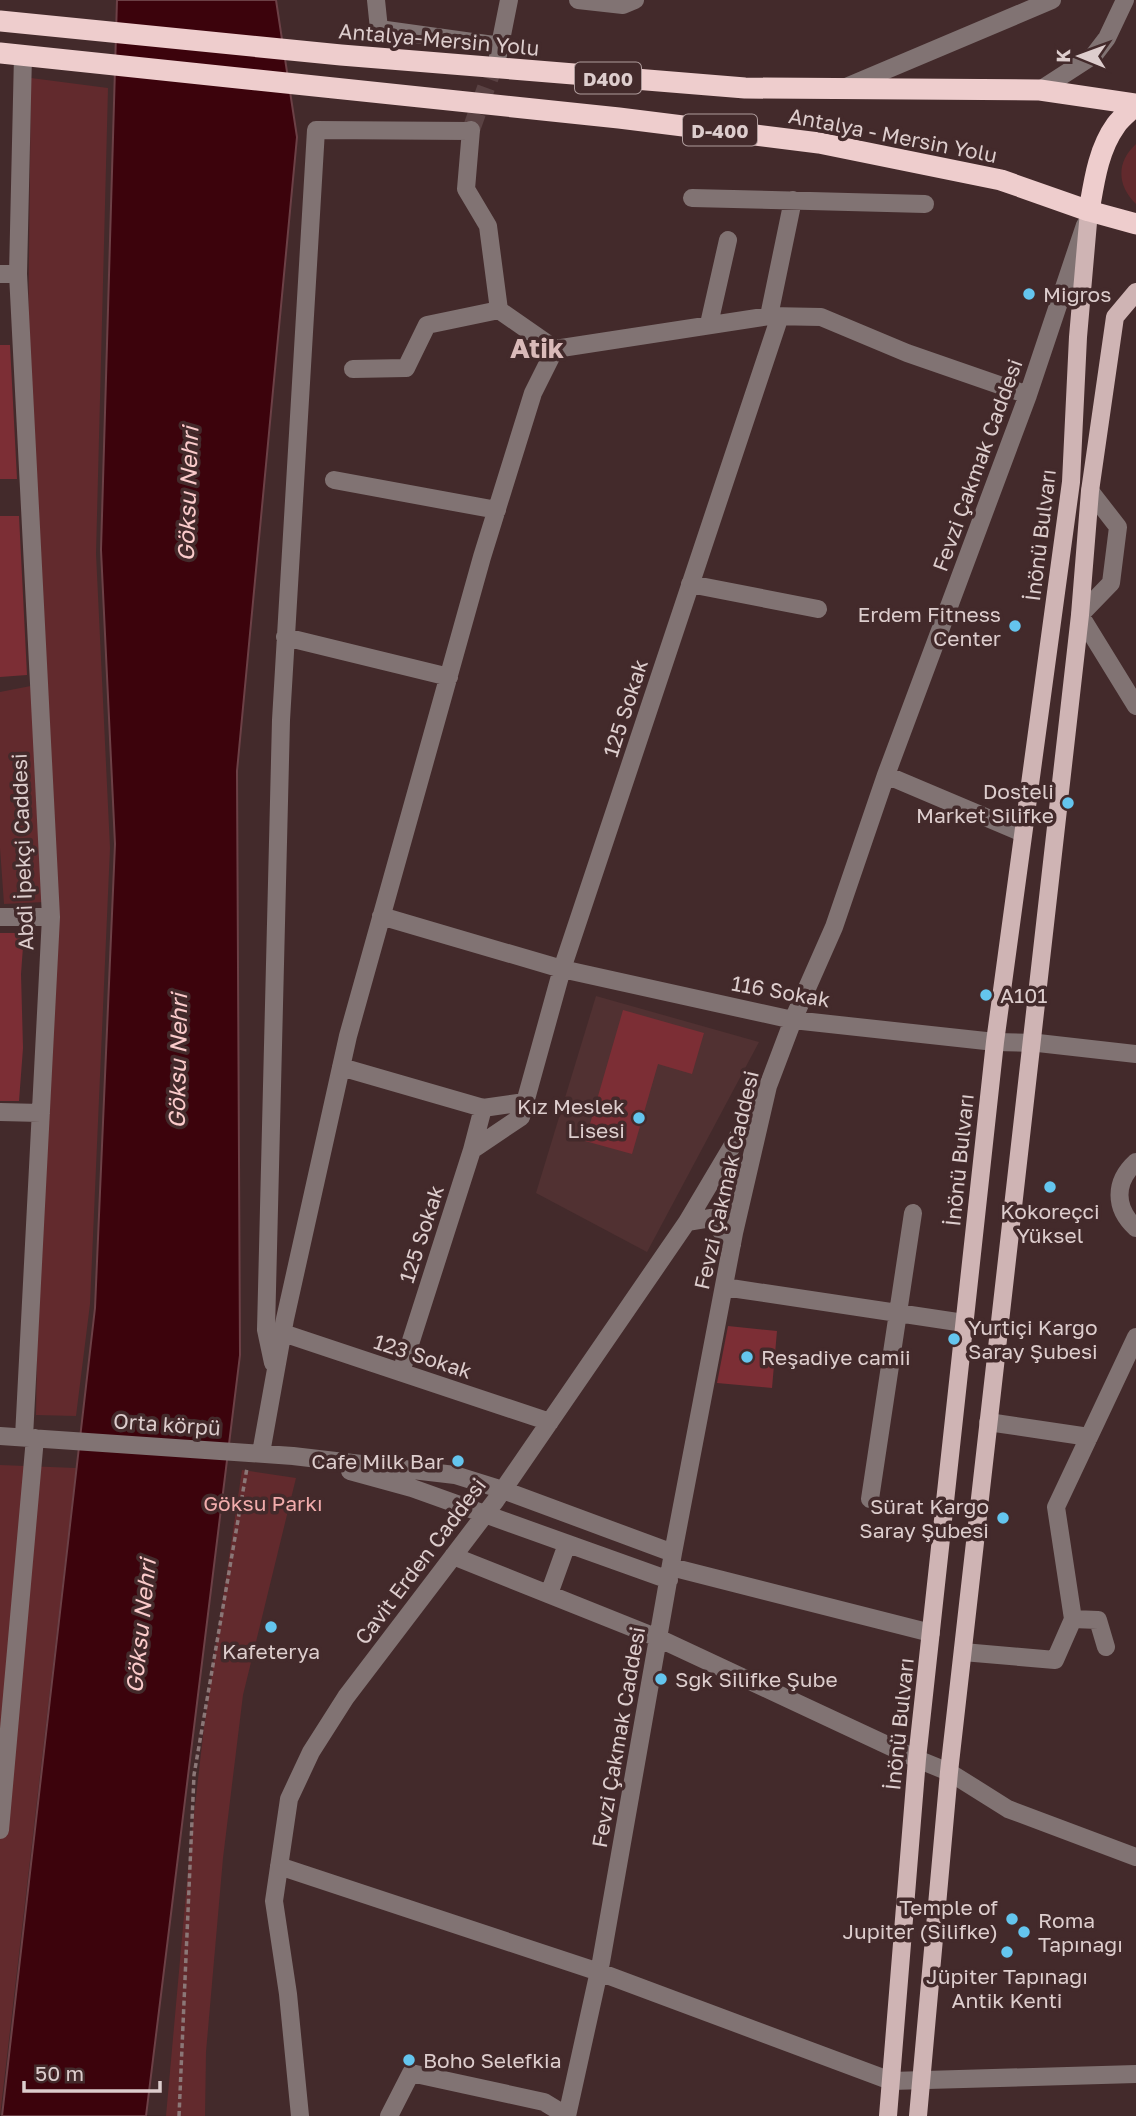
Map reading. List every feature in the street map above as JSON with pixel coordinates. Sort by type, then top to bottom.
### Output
[{"type":"highway","name":"Antalya-Mersin Yolu","points":[[0,21],[341,55],[745,88],[876,90]]},
{"type":"highway","points":[[0,53],[23,55]]},
{"type":"highway","name":"Antalya - Mersin Yolu","points":[[23,55],[619,118],[818,143],[1001,180],[1089,211],[1136,224]]},
{"type":"highway","name":"Antalya - Mersin Yolu","points":[[876,90],[1040,90],[1136,104]]},
{"type":"highway","points":[[1089,211],[1096,170],[1106,145],[1116,124],[1136,104]]},
{"type":"main road","name":"İnönü Bulvarı","points":[[888,2116],[917,1759],[995,1042],[1071,482],[1078,337],[1089,211]]},
{"type":"main road","name":"İnönü Bulvarı","points":[[918,2116],[949,1772],[1080,615],[1090,491],[1115,317],[1136,292]]},
{"type":"street","points":[[376,0],[379,29],[499,52],[509,0]]},
{"type":"street","points":[[578,0],[623,5],[635,0]]},
{"type":"street","points":[[839,89],[1052,0]]},
{"type":"street","points":[[1040,90],[1094,55],[1107,38],[1122,2]]},
{"type":"street","name":"Abdi İpekçi Caddesi","points":[[0,1830],[30,1438],[51,917],[9,274],[23,55]]},
{"type":"street","points":[[275,1373],[266,1330],[281,720],[316,130],[470,131],[466,189],[488,226],[499,310]]},
{"type":"street","points":[[692,198],[925,204]]},
{"type":"street","name":"125 Sokak","points":[[523,1109],[562,969],[690,584],[775,316],[793,200]]},
{"type":"street","name":"Fevzi Çakmak Caddesi","points":[[567,2116],[599,1972],[732,1245],[768,1086],[793,1020],[834,927],[886,775],[1028,395],[1089,211]]},
{"type":"street","points":[[709,324],[728,240]]},
{"type":"street","points":[[354,369],[406,368],[427,325],[499,310],[555,349],[775,316],[821,317],[907,353],[1028,395]]},
{"type":"street","points":[[261,1453],[283,1333],[341,1067],[381,916],[497,510],[533,393],[555,349]]},
{"type":"street","points":[[334,480],[497,510]]},
{"type":"street","points":[[1090,491],[1118,527],[1111,583],[1080,615],[1136,706]]},
{"type":"street","points":[[690,584],[818,609]]},
{"type":"street","points":[[285,637],[449,677]]},
{"type":"street","points":[[886,775],[1023,833]]},
{"type":"street","name":"116 Sokak","points":[[381,916],[562,969],[793,1020],[1136,1054]]},
{"type":"street","points":[[0,917],[51,917]]},
{"type":"street","points":[[341,1067],[483,1108],[523,1109]]},
{"type":"street","name":"Cavit Erden Caddesi","points":[[300,2116],[288,1994],[274,1901],[289,1799],[311,1752],[346,1697],[485,1515],[550,1422],[687,1222],[768,1086]]},
{"type":"street","name":"125 Sokak","points":[[401,1372],[483,1108]]},
{"type":"street","points":[[472,1150],[523,1109]]},
{"type":"street","points":[[0,1112],[41,1113]]},
{"type":"street","points":[[1136,1162],[1120,1183],[1119,1196],[1121,1209],[1127,1220],[1136,1228]]},
{"type":"street","points":[[870,1499],[913,1213]]},
{"type":"street","points":[[687,1222],[712,1218],[732,1245]]},
{"type":"street","points":[[724,1287],[964,1323]]},
{"type":"street","name":"123 Sokak","points":[[283,1333],[550,1422]]},
{"type":"street","points":[[963,1652],[1055,1660],[1073,1619],[1056,1507],[1089,1437],[1127,1376],[1136,1337]]},
{"type":"street","points":[[988,1422],[1089,1437]]},
{"type":"street","name":"Orta körpü","points":[[0,1436],[293,1456]]},
{"type":"street","points":[[293,1456],[455,1475],[503,1490],[671,1567]]},
{"type":"street","points":[[293,1456],[412,1488],[567,1544],[671,1567],[931,1633]]},
{"type":"street","points":[[549,1594],[567,1544]]},
{"type":"street","points":[[453,1556],[658,1638],[949,1772],[1008,1809],[1136,1857]]},
{"type":"street","points":[[1073,1619],[1098,1620],[1106,1647]]},
{"type":"street","points":[[279,1866],[599,1972],[891,2081],[1136,2074]]},
{"type":"street","points":[[388,2116],[411,2073],[567,2116]]},
{"type":"path","points":[[180,2116],[194,1775],[247,1471]]},
{"type":"shaded area","name":"Kız Meslek Lisesi","points":[[596,996],[759,1042],[647,1252],[536,1193]]},
{"type":"green space","points":[[31,78],[108,88],[96,554],[110,848],[90,1304],[76,1416],[36,1415],[44,902],[4,904],[0,848],[0,692],[46,683],[28,347]]},
{"type":"green space","points":[[1136,144],[1136,204],[1125,190],[1121,174],[1125,158]]},
{"type":"green space","points":[[0,1465],[76,1468],[0,2116]]},
{"type":"green space","name":"Göksu Parkı","points":[[242,1470],[296,1478],[243,1695],[223,1858],[206,2052],[205,2116],[166,2116],[204,1727]]},
{"type":"water","name":"Göksu Nehri","points":[[117,0],[276,0],[297,137],[237,771],[240,1355],[146,2116],[2,2116],[95,1308],[115,844],[101,550]]},
{"type":"building","points":[[0,345],[10,345],[17,479],[0,479]]},
{"type":"building","points":[[0,516],[19,516],[27,675],[0,677]]},
{"type":"building","points":[[0,933],[24,933],[21,974],[23,1048],[19,1101],[0,1101]]},
{"type":"building","points":[[623,1010],[704,1033],[692,1074],[658,1064],[632,1154],[585,1141]]},
{"type":"building","name":"Reşadiye camii","points":[[728,1326],[777,1331],[772,1388],[717,1383]]},
{"type":"tunnel","points":[[471,130],[497,57]]},
{"type":"place","name":"Migros","points":[[1029,294]]},
{"type":"place","name":"Erdem Fitness Center","points":[[1015,626]]},
{"type":"place","name":"Dosteli Market Silifke","points":[[1068,803]]},
{"type":"place","name":"A101","points":[[986,995]]},
{"type":"place","name":"Kız Meslek Lisesi","points":[[639,1118]]},
{"type":"place","name":"Kokoreçci Yüksel","points":[[1050,1187]]},
{"type":"place","name":"Yurtiçi Kargo Saray Şubesi","points":[[954,1339]]},
{"type":"place","name":"Reşadiye camii","points":[[747,1357]]},
{"type":"place","name":"Cafe Milk Bar","points":[[458,1461]]},
{"type":"place","name":"Sürat Kargo Saray Şubesi","points":[[1003,1518]]},
{"type":"place","name":"Kafeterya","points":[[271,1627]]},
{"type":"place","name":"Sgk Silifke Şube","points":[[661,1679]]},
{"type":"place","name":"Temple of Jupiter (Silifke)","points":[[1012,1919]]},
{"type":"place","name":"Roma Tapınağı","points":[[1024,1932]]},
{"type":"place","name":"Jüpiter Tapınağı Antik Kenti","points":[[1007,1952]]},
{"type":"place","name":"Boho Selefkia","points":[[409,2060]]},
{"type":"district","name":"Atik","points":[[537,347]]}]
